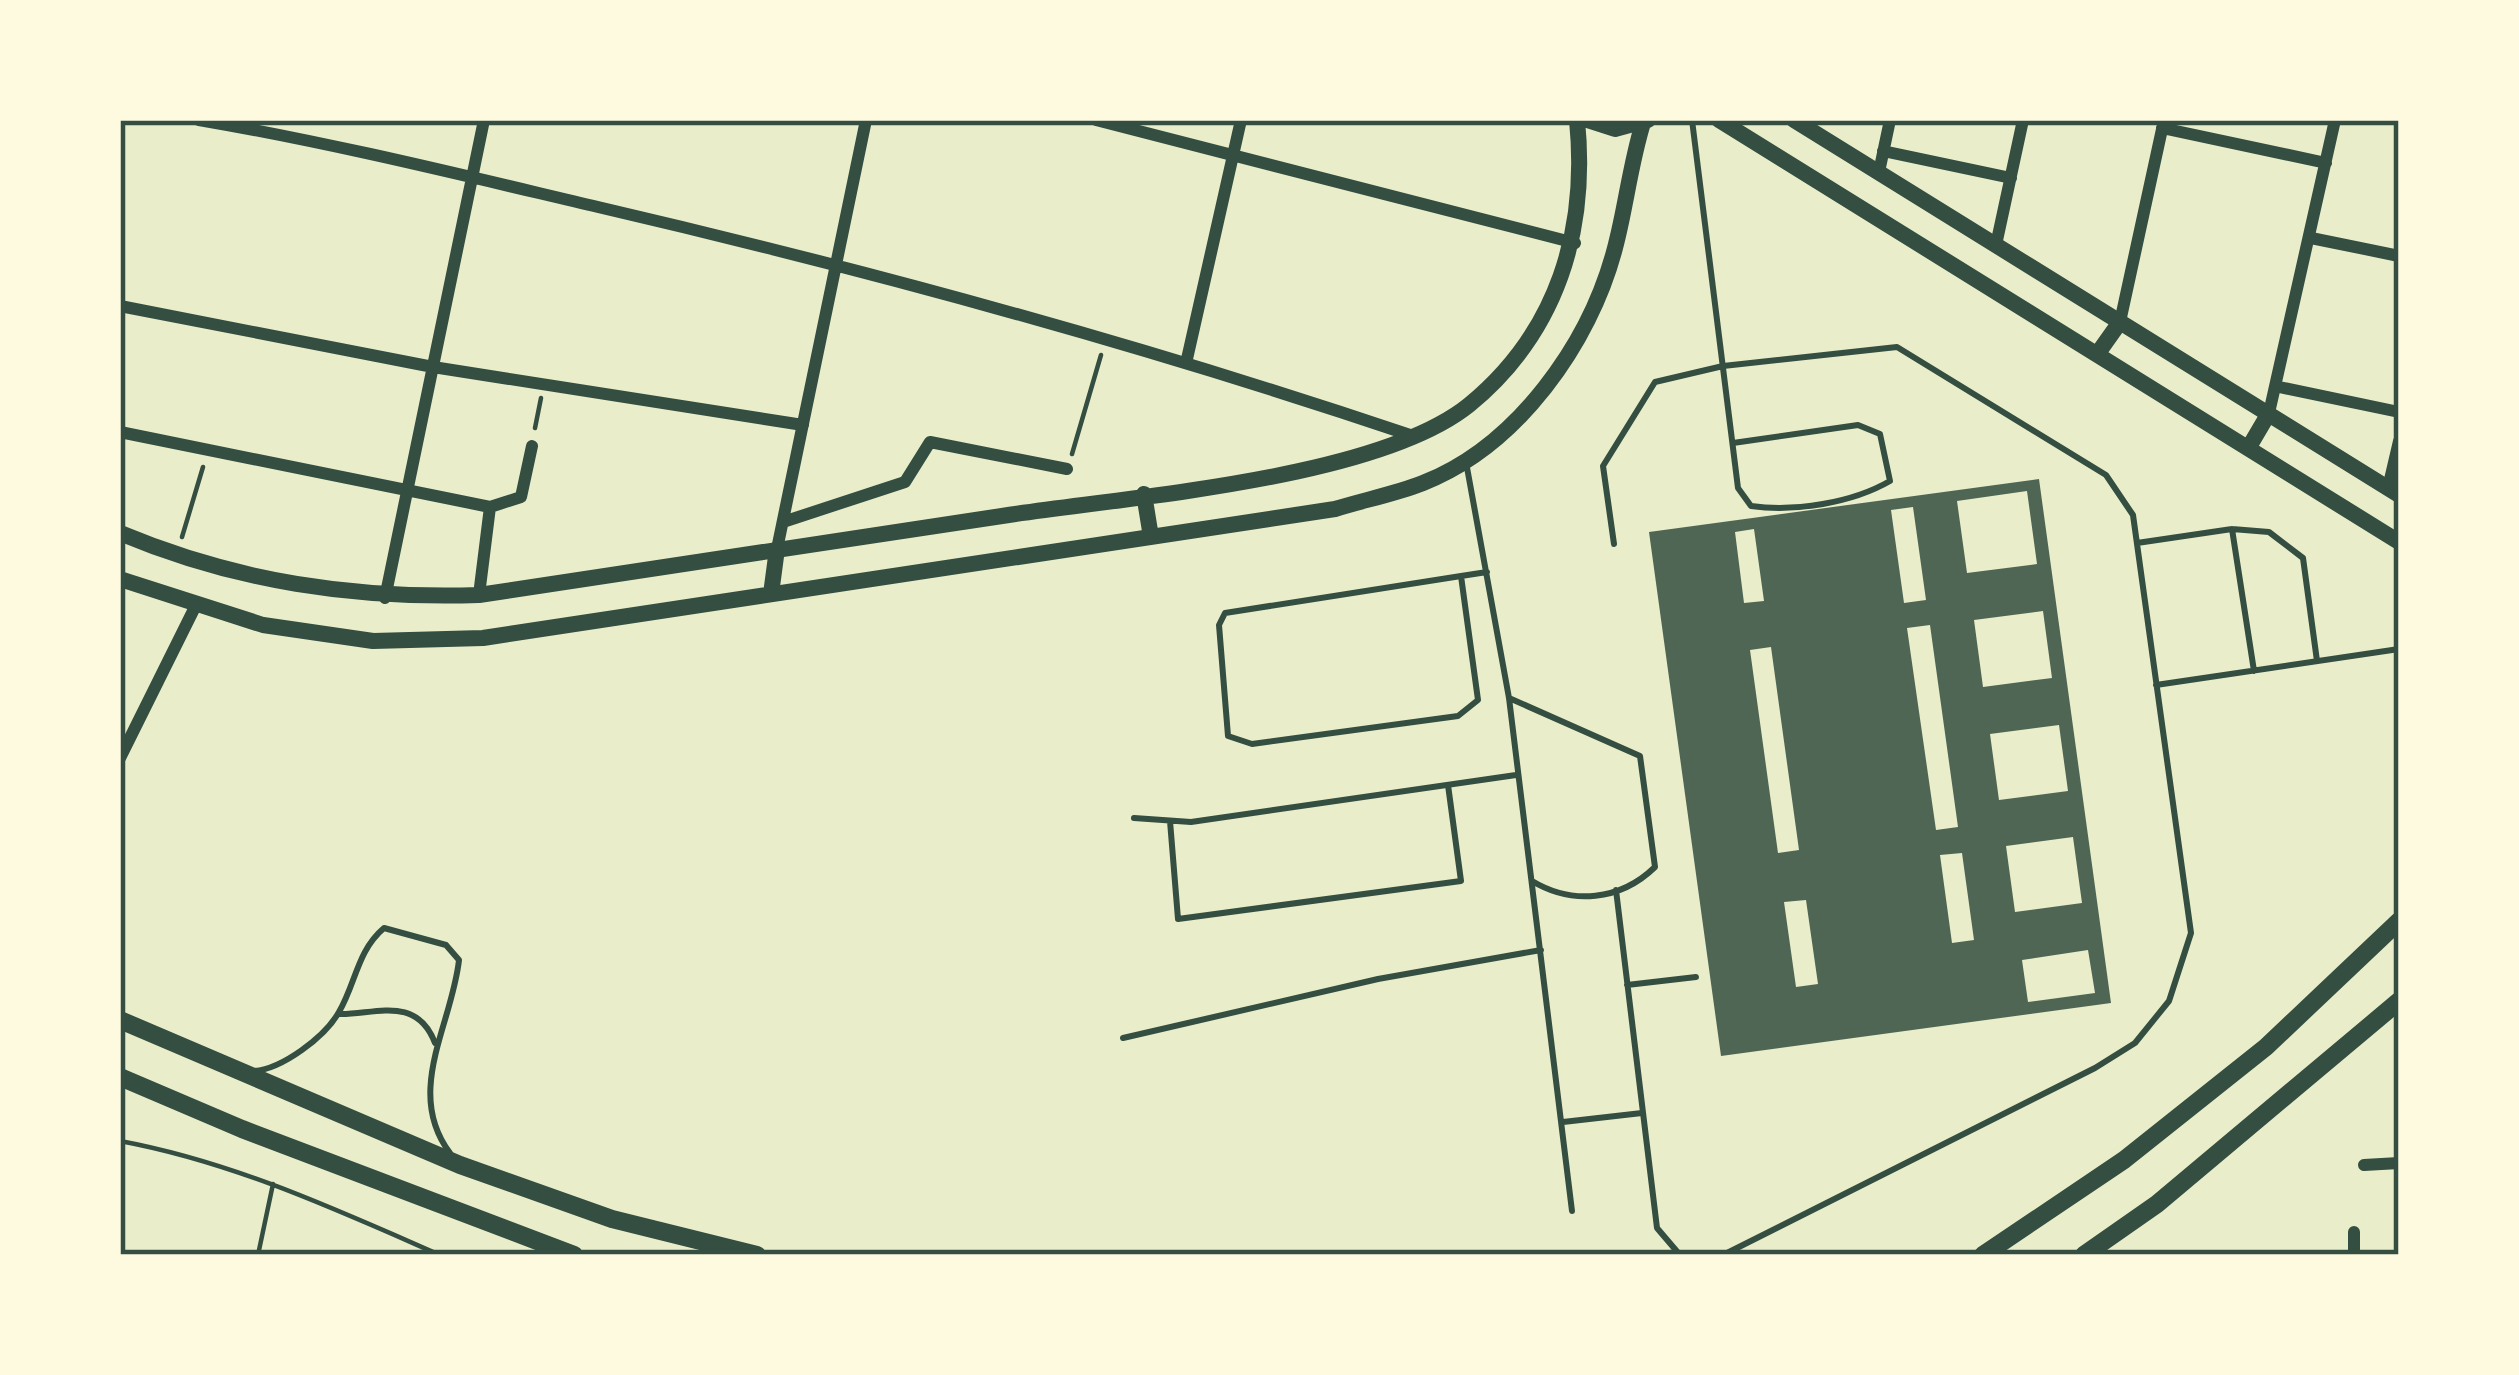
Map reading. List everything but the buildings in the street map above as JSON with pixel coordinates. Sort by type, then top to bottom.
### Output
[{"type":"main road","points":[[120,532],[273,583],[385,598],[479,595],[1326,467],[1467,407],[1514,358],[1553,296],[1575,243],[1582,175],[1577,120]]},
{"type":"main road","points":[[1587,120],[1615,129],[1646,122]]},
{"type":"main road","points":[[1719,120],[2399,542]]},
{"type":"main road","points":[[1794,120],[2393,491]]},
{"type":"main road","points":[[120,579],[263,626],[395,640],[483,638],[1335,509],[1426,483],[1494,440],[1549,384],[1592,314],[1616,248],[1625,181],[1646,122]]},
{"type":"main road","points":[[2098,352],[2120,322]]},
{"type":"main road","points":[[2249,447],[2269,413]]},
{"type":"main road","points":[[1144,494],[1150,537]]},
{"type":"main road","points":[[771,594],[777,549]]},
{"type":"main road","points":[[1983,1255],[2124,1160],[2248,1061],[2399,921]]},
{"type":"main road","points":[[2084,1255],[2175,1189],[2399,1001]]},
{"type":"main road","points":[[120,1020],[460,1165],[611,1219],[757,1255]]},
{"type":"main road","points":[[120,1077],[242,1129],[574,1255]]},
{"type":"street","points":[[199,120],[472,177],[837,263],[1187,359],[1410,435]]},
{"type":"street","points":[[385,598],[484,120]]},
{"type":"street","points":[[777,549],[866,120]]},
{"type":"street","points":[[1096,120],[1575,243]]},
{"type":"street","points":[[1187,359],[1241,120]]},
{"type":"street","points":[[1879,172],[1890,120]]},
{"type":"street","points":[[1996,245],[2024,120]]},
{"type":"street","points":[[2269,413],[2279,387],[2336,120]]},
{"type":"street","points":[[2120,322],[2163,124],[2326,163]]},
{"type":"street","points":[[1883,151],[2011,178]]},
{"type":"street","points":[[2311,238],[2399,256]]},
{"type":"street","points":[[120,306],[433,367],[803,425]]},
{"type":"street","points":[[2279,387],[2399,412]]},
{"type":"street","points":[[120,432],[490,507],[521,497],[532,446]]},
{"type":"street","points":[[2393,491],[2399,442]]},
{"type":"street","points":[[783,522],[905,482],[925,443],[1067,469]]},
{"type":"street","points":[[479,595],[490,507]]},
{"type":"street","points":[[120,758],[196,604]]},
{"type":"street","points":[[2364,1165],[2399,1163]]},
{"type":"street","points":[[2354,1232],[2354,1255]]},
{"type":"lane","points":[[1692,120],[1738,488],[1751,506],[1778,509],[1846,498],[1890,481],[1880,434],[1858,425],[1733,443]]},
{"type":"lane","points":[[1614,544],[1603,466],[1655,382],[1723,366],[1898,347],[2106,475],[2133,515],[2191,933],[2169,1001],[2135,1042],[2095,1068],[1723,1255]]},
{"type":"lane","points":[[1466,458],[1509,698],[1573,1211]]},
{"type":"lane","points":[[2137,543],[2232,529],[2269,532],[2303,558],[2317,662]]},
{"type":"lane","points":[[2232,529],[2254,670]]},
{"type":"lane","points":[[1461,576],[1478,700],[1458,716],[1252,744],[1228,736],[1219,625],[1226,613],[1461,576],[1487,572]]},
{"type":"lane","points":[[2156,685],[2399,650]]},
{"type":"lane","points":[[1509,698],[1640,756],[1655,867],[1637,884],[1561,898],[1532,881]]},
{"type":"lane","points":[[1134,818],[1170,821],[1516,775]]},
{"type":"lane","points":[[1170,821],[1178,919],[1462,881],[1448,785]]},
{"type":"lane","points":[[1616,890],[1657,1228],[1680,1255]]},
{"type":"lane","points":[[242,1072],[269,1070],[338,1014],[368,944],[384,928],[446,945],[459,960],[430,1074],[433,1128],[460,1165]]},
{"type":"lane","points":[[1123,1038],[1378,979],[1541,950]]},
{"type":"lane","points":[[1628,985],[1696,977]]},
{"type":"lane","points":[[338,1014],[387,1007],[430,1032],[436,1047]]},
{"type":"lane","points":[[1563,1122],[1642,1113]]},
{"type":"path","points":[[1067,469],[1107,338]]},
{"type":"path","points":[[532,446],[544,384]]},
{"type":"path","points":[[178,553],[207,451]]},
{"type":"path","points":[[120,1141],[176,1151],[274,1182],[440,1255]]},
{"type":"path","points":[[258,1255],[274,1182]]}]
